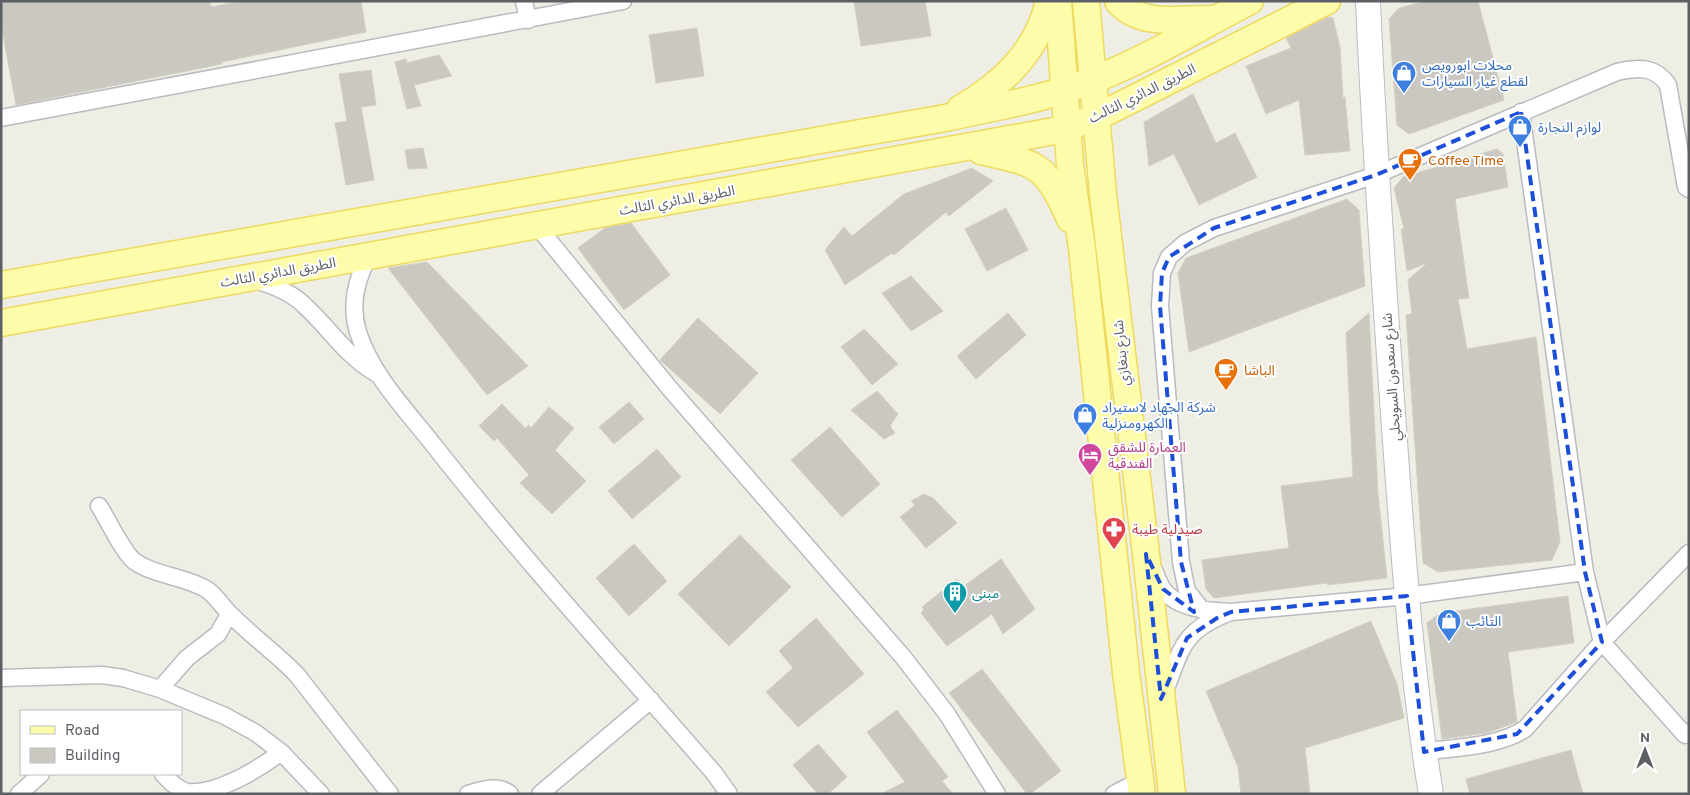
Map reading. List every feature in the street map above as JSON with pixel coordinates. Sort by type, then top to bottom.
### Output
[{"type":"main road","points":[[945,118],[976,100],[1013,70],[1028,52],[1040,29],[1049,1]]},
{"type":"main road","name":"شارع بنغازي","points":[[1058,1],[1068,127],[1124,664],[1141,787]]},
{"type":"main road","name":"شارع بنغازي","points":[[1086,1],[1095,118],[1172,794]]},
{"type":"main road","points":[[1118,1],[1132,13],[1143,18],[1216,19]]},
{"type":"main road","points":[[1,285],[945,118],[1092,81],[1142,58],[1250,1]]},
{"type":"main road","name":"الطريق الدائري الثالث","points":[[1,322],[1034,136],[1095,118],[1327,1]]},
{"type":"main road","name":"شارع سعدون السويحلي","points":[[1368,1],[1376,175],[1407,596],[1424,752],[1432,794]]},
{"type":"main road","points":[[966,147],[1018,158],[1035,166],[1049,178],[1082,248]]},
{"type":"street","points":[[524,1],[528,20]]},
{"type":"street","points":[[1,118],[623,1]]},
{"type":"street","points":[[1202,610],[1187,591],[1181,562],[1160,306],[1162,273],[1169,258],[1185,243],[1214,228],[1376,175],[1617,72],[1635,68],[1648,69],[1662,75],[1668,85],[1688,192]]},
{"type":"street","points":[[1521,112],[1585,572],[1602,642],[1645,693],[1688,736]]},
{"type":"street","points":[[537,226],[671,390],[903,657],[947,714],[997,794]]},
{"type":"street","points":[[370,256],[361,270],[356,288],[354,311],[363,345],[380,376],[482,506],[714,773],[729,794]]},
{"type":"street","points":[[245,277],[273,285],[305,305],[352,357],[380,376]]},
{"type":"street","points":[[99,506],[123,547],[134,561],[154,571],[179,577],[207,590],[229,614],[282,659],[297,675],[390,794]]},
{"type":"street","points":[[1424,752],[1496,740],[1517,734],[1537,716],[1602,642],[1689,553]]},
{"type":"street","points":[[1146,554],[1163,590],[1182,603],[1202,610],[1231,612],[1407,596],[1585,572]]},
{"type":"street","points":[[1161,699],[1178,652],[1187,638],[1200,626],[1231,612]]},
{"type":"street","points":[[160,689],[187,658],[218,634],[229,614]]},
{"type":"street","points":[[1,678],[102,675],[160,689],[225,716],[256,733],[281,752],[321,794]]},
{"type":"street","points":[[540,794],[651,700]]},
{"type":"street","points":[[164,775],[179,789],[194,794],[201,793],[246,777],[281,752]]},
{"type":"street","points":[[19,794],[40,775]]},
{"type":"street","points":[[1114,794],[1141,787]]},
{"type":"street","points":[[468,794],[489,788],[505,790],[510,794]]},
{"type":"highlighted area","points":[[1521,112],[1585,572],[1602,642],[1517,734],[1424,752],[1407,596],[1231,612],[1217,618],[1187,638],[1161,699],[1146,554],[1163,589],[1194,612],[1181,562],[1160,306],[1162,273],[1169,257],[1214,228],[1376,175]]},
{"type":"building","points":[[1,1],[210,1],[211,7],[241,1],[361,1],[366,32],[222,62],[222,64],[16,105],[1,24]]},
{"type":"building","points":[[854,1],[925,1],[931,36],[861,46]]},
{"type":"building","points":[[1426,1],[1478,1],[1504,100],[1409,134],[1397,125],[1389,19],[1399,8]]},
{"type":"building","points":[[1328,17],[1333,18],[1340,47],[1343,98],[1345,97],[1350,151],[1305,155],[1299,100],[1266,114],[1246,66],[1291,48],[1286,38]]},
{"type":"building","points":[[697,28],[704,76],[656,83],[649,35]]},
{"type":"building","points":[[439,55],[452,76],[414,85],[421,106],[407,109],[395,62],[406,59],[407,63]]},
{"type":"building","points":[[371,70],[376,105],[361,107],[374,180],[346,185],[335,123],[347,121],[339,74]]},
{"type":"building","points":[[1193,94],[1216,143],[1235,133],[1257,177],[1199,205],[1174,154],[1149,166],[1144,122]]},
{"type":"building","points":[[423,148],[427,168],[408,169],[405,150]]},
{"type":"building","points":[[1497,149],[1503,154],[1508,187],[1455,199],[1469,298],[1458,299],[1467,349],[1536,337],[1560,542],[1552,560],[1438,572],[1423,563],[1406,315],[1412,314],[1408,280],[1427,263],[1407,271],[1401,229],[1404,229],[1394,188],[1403,177]]},
{"type":"building","points":[[972,168],[993,181],[949,216],[946,212],[894,255],[892,253],[845,285],[825,250],[844,227],[852,236],[904,194]]},
{"type":"building","points":[[1347,199],[1359,210],[1365,286],[1189,352],[1178,273],[1186,258]]},
{"type":"building","points":[[1006,208],[1028,250],[987,271],[965,229]]},
{"type":"building","points":[[631,223],[670,275],[624,310],[578,248],[605,228]]},
{"type":"building","points":[[427,262],[528,366],[487,395],[388,268]]},
{"type":"building","points":[[911,276],[943,311],[911,331],[882,293]]},
{"type":"building","points":[[1008,313],[1026,335],[976,379],[957,356]]},
{"type":"building","points":[[1369,313],[1378,493],[1387,578],[1328,585],[1327,583],[1214,598],[1206,589],[1202,560],[1289,548],[1281,486],[1353,477],[1346,333]]},
{"type":"building","points":[[698,318],[758,373],[720,414],[660,360]]},
{"type":"building","points":[[864,329],[898,364],[872,385],[841,347]]},
{"type":"building","points":[[877,391],[898,414],[890,426],[895,433],[884,439],[851,410]]},
{"type":"building","points":[[629,402],[644,419],[614,444],[599,427]]},
{"type":"building","points":[[502,404],[525,428],[529,425],[531,428],[549,407],[574,428],[555,450],[586,481],[552,514],[520,483],[529,475],[497,438],[494,441],[479,426]]},
{"type":"building","points":[[830,427],[880,484],[842,517],[791,460]]},
{"type":"building","points":[[657,449],[681,477],[632,519],[608,491]]},
{"type":"building","points":[[924,494],[933,498],[957,523],[926,548],[900,517],[915,505],[911,501]]},
{"type":"building","points":[[740,535],[791,587],[729,646],[678,594]]},
{"type":"building","points":[[634,544],[667,581],[629,616],[596,578]]},
{"type":"building","points":[[1001,559],[1035,609],[1003,634],[992,614],[947,646],[921,613],[924,609],[922,607],[957,579],[963,587]]},
{"type":"building","points":[[1568,596],[1574,643],[1508,652],[1517,722],[1487,733],[1442,739],[1427,623],[1440,613]]},
{"type":"building","points":[[816,618],[864,674],[798,727],[766,692],[793,668],[779,651]]},
{"type":"building","points":[[1371,621],[1397,684],[1404,718],[1305,748],[1310,794],[1241,794],[1238,767],[1206,691]]},
{"type":"building","points":[[982,669],[1061,771],[1030,794],[1027,794],[949,693]]},
{"type":"building","points":[[897,710],[948,777],[942,781],[953,794],[881,794],[905,782],[867,732]]},
{"type":"building","points":[[818,744],[847,777],[828,794],[818,794],[793,765]]},
{"type":"building","points":[[1571,750],[1583,794],[1470,794],[1466,779]]},
{"type":"place","name":"محلات ابورويص لقطع غيار السيارات","points":[[1404,94]]},
{"type":"place","name":"لوازم النجارة","points":[[1520,148]]},
{"type":"place","name":"Coffee Time","points":[[1410,181]]},
{"type":"place","name":"الباشا","points":[[1226,391]]},
{"type":"place","name":"شركة الجهاد لاستيراد الكهرومنزلية","points":[[1085,436]]},
{"type":"place","name":"العمارة للشقق الفندقية","points":[[1090,476]]},
{"type":"place","name":"صيدلية طيبة","points":[[1114,550]]},
{"type":"place","name":"مبنى","points":[[955,614]]},
{"type":"place","name":"التائب","points":[[1449,642]]}]
